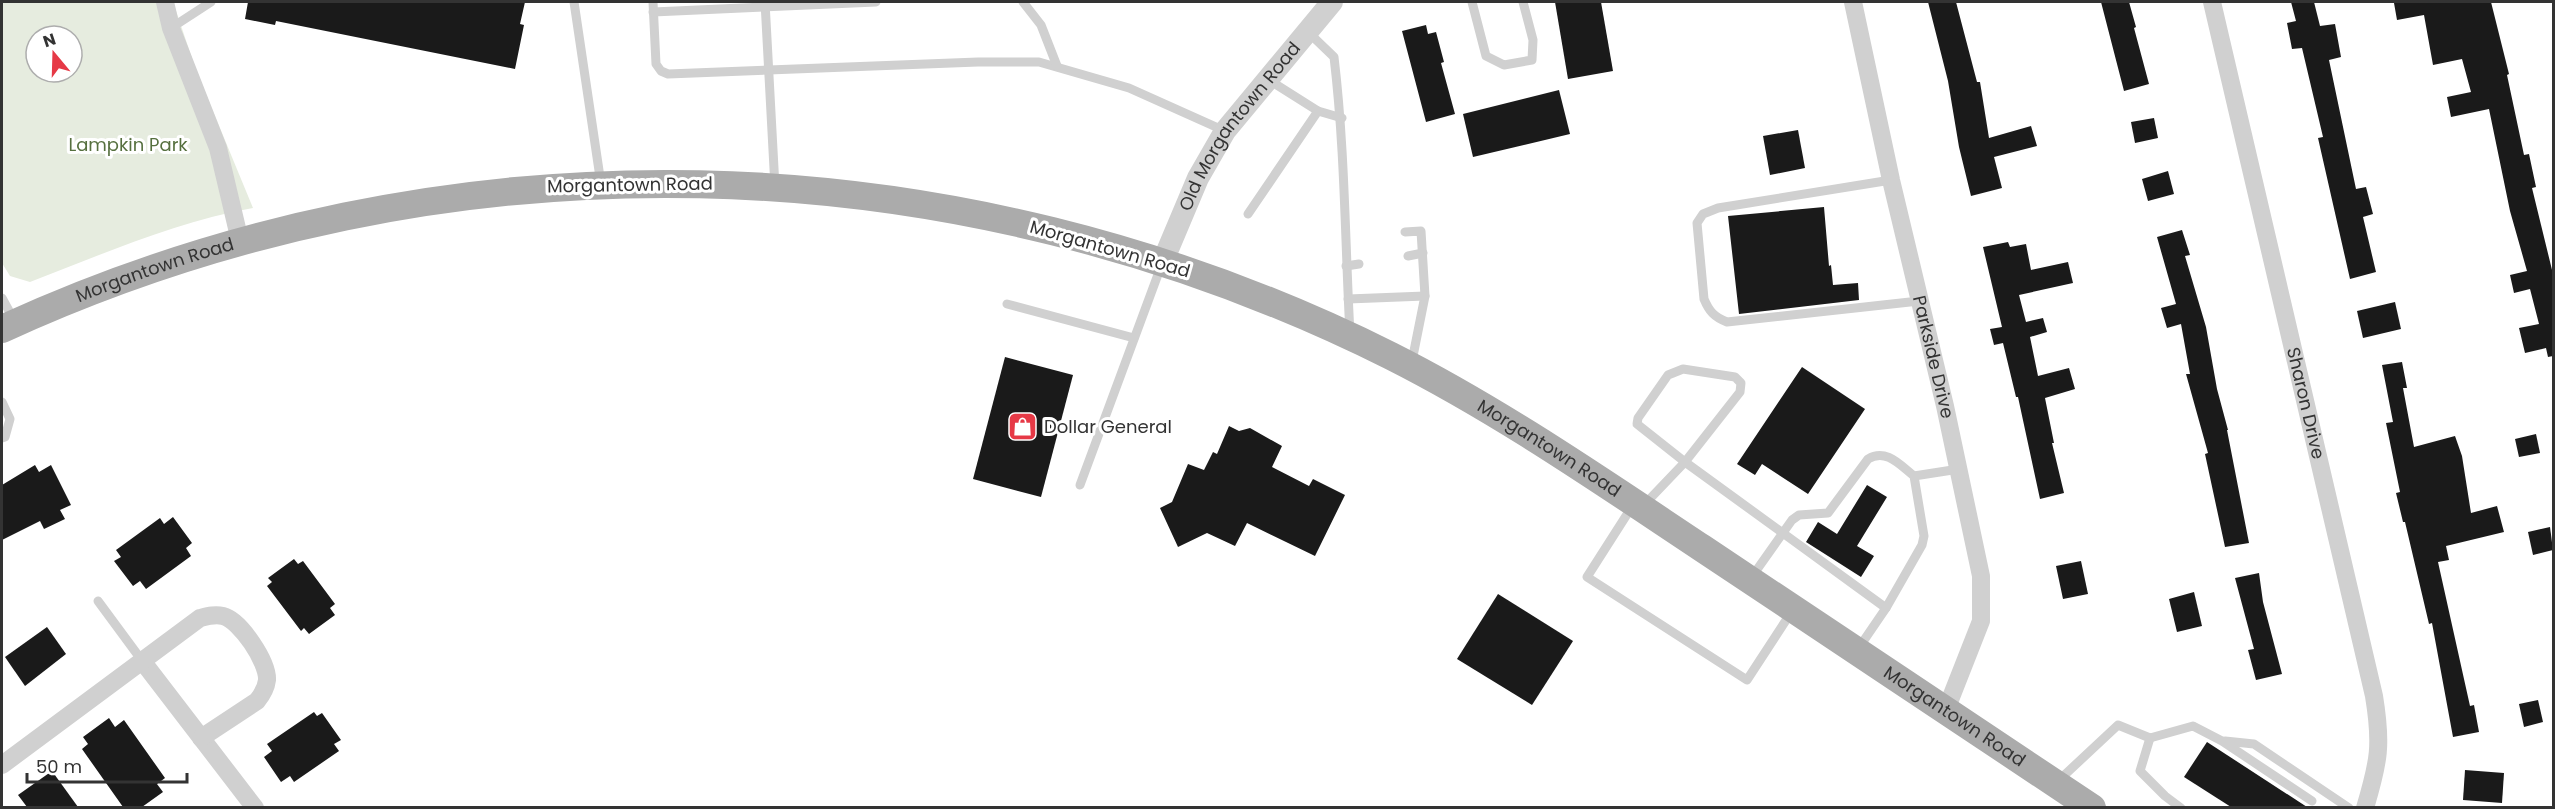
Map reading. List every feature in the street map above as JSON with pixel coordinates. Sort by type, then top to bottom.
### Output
[{"type":"main road","name":"Morgantown Road","points":[[6,316],[240,241],[304,225],[420,202],[542,187],[663,182],[775,187],[883,199],[963,212],[1055,231],[1163,261],[1275,303],[1410,366],[1494,413],[1638,506],[2091,807]]},
{"type":"street","points":[[165,2],[171,28],[218,148],[240,241]]},
{"type":"street","name":"Old Morgantown Road","points":[[1163,261],[1198,178],[1225,131],[1332,2]]},
{"type":"street","name":"Parkside Drive","points":[[1854,2],[1891,180],[1959,469],[1981,576],[1983,607],[1978,635],[1946,710]]},
{"type":"street","name":"Sharon Drive","points":[[2212,2],[2374,696],[2379,725],[2378,759],[2365,807]]},
{"type":"street","points":[[2,765],[200,618],[212,615],[225,616],[237,623],[261,658],[266,669],[267,681],[264,692],[257,701],[201,738]]},
{"type":"street","points":[[143,662],[255,807]]},
{"type":"lane","points":[[171,28],[211,2]]},
{"type":"lane","points":[[574,2],[601,184]]},
{"type":"lane","points":[[653,2],[656,64],[661,71],[668,74],[1015,61],[1057,66],[1129,88],[1225,131]]},
{"type":"lane","points":[[653,12],[765,4],[876,2]]},
{"type":"lane","points":[[1023,2],[1041,25],[1057,66]]},
{"type":"lane","points":[[1472,2],[1486,56],[1504,65],[1532,60],[1533,40],[1523,2]]},
{"type":"lane","points":[[765,4],[771,69],[775,187]]},
{"type":"lane","points":[[1307,31],[1335,57],[1342,118],[1344,241],[1350,337]]},
{"type":"lane","points":[[1267,78],[1318,111],[1342,118]]},
{"type":"lane","points":[[1248,214],[1318,111]]},
{"type":"lane","points":[[1891,180],[1718,208],[1703,214],[1697,223],[1704,299],[1709,310],[1717,318],[1727,322],[1919,301]]},
{"type":"lane","points":[[1404,232],[1420,231],[1425,296],[1410,366]]},
{"type":"lane","points":[[1344,241],[1355,240]]},
{"type":"lane","points":[[1408,256],[1423,253]]},
{"type":"lane","points":[[1080,485],[1163,261]]},
{"type":"lane","points":[[1346,266],[1359,264]]},
{"type":"lane","points":[[1348,299],[1425,296]]},
{"type":"lane","points":[[1007,304],[1134,338]]},
{"type":"lane","points":[[1793,609],[1747,680],[1587,577],[1638,506],[1685,462],[1740,392],[1741,383],[1735,377],[1683,369],[1675,371],[1668,375],[1638,418],[1637,424],[1641,429],[1685,462],[1886,608]]},
{"type":"lane","points":[[2,402],[10,420],[5,437],[2,438]]},
{"type":"lane","points":[[1750,580],[1792,520],[1799,515],[1828,513],[1868,459],[1876,454],[1885,454],[1914,476],[1924,536],[1922,546],[1886,608],[1857,651]]},
{"type":"lane","points":[[1914,476],[1959,469]]},
{"type":"lane","points":[[98,601],[143,662]]},
{"type":"lane","points":[[2055,783],[2118,725],[2150,738],[2193,726],[2222,741],[2309,804],[2319,788]]},
{"type":"lane","points":[[2150,738],[2140,771],[2165,796],[2181,807]]},
{"type":"lane","points":[[2222,741],[2254,744],[2349,807]]},
{"type":"green space","name":"Lampkin Park","points":[[2,2],[173,2],[196,70],[253,208],[167,230],[30,282],[10,276],[2,263]]},
{"type":"building","points":[[248,2],[525,2],[520,24],[524,25],[515,69],[276,21],[275,25],[245,19]]},
{"type":"building","points":[[1555,2],[1601,2],[1613,71],[1568,79]]},
{"type":"building","points":[[1928,2],[1956,2],[1977,82],[1980,82],[1989,138],[2031,126],[2037,146],[1994,157],[2002,188],[1971,196],[1959,147],[1948,81]]},
{"type":"building","points":[[2101,2],[2129,2],[2149,84],[2124,91]]},
{"type":"building","points":[[2291,2],[2314,2],[2320,26],[2335,24],[2341,57],[2329,60],[2356,189],[2366,187],[2373,214],[2363,217],[2376,272],[2350,279],[2318,138],[2323,137],[2302,48],[2292,49],[2287,23],[2296,21]]},
{"type":"building","points":[[2491,2],[2509,74],[2507,75],[2524,155],[2529,154],[2536,187],[2532,188],[2553,274],[2553,356],[2548,357],[2546,348],[2525,353],[2519,328],[2539,324],[2530,289],[2514,293],[2510,275],[2527,271],[2510,211],[2489,109],[2451,117],[2447,97],[2471,92],[2462,59],[2433,65],[2424,15],[2397,20],[2394,3]]},
{"type":"building","points":[[1426,25],[1428,34],[1436,32],[1444,62],[1441,63],[1455,114],[1426,122],[1402,31]]},
{"type":"building","points":[[1559,90],[1570,134],[1473,157],[1463,114]]},
{"type":"building","points":[[2154,118],[2158,138],[2135,143],[2131,122]]},
{"type":"building","points":[[1798,130],[1805,168],[1770,175],[1763,136]]},
{"type":"building","points":[[2168,171],[2174,194],[2148,201],[2142,179]]},
{"type":"building","points":[[1824,207],[1833,285],[1858,283],[1859,300],[1739,314],[1728,216]]},
{"type":"building","points":[[2182,230],[2190,255],[2185,256],[2206,327],[2249,543],[2225,547],[2205,454],[2208,453],[2186,374],[2190,374],[2181,324],[2167,328],[2161,308],[2176,304],[2157,237]]},
{"type":"building","points":[[2008,242],[2010,247],[2026,244],[2031,270],[2068,262],[2073,283],[2019,295],[2026,322],[2043,318],[2047,332],[2030,337],[2038,376],[2069,368],[2075,389],[2045,398],[2054,443],[2052,443],[2064,493],[2040,499],[2018,397],[2016,397],[2003,343],[1994,345],[1990,329],[2002,327],[1983,247]]},
{"type":"building","points":[[2395,302],[2401,329],[2363,338],[2357,311]]},
{"type":"building","name":"Dollar General","points":[[1005,357],[1073,375],[1041,497],[973,479]]},
{"type":"building","points":[[2402,362],[2407,388],[2403,388],[2414,447],[2455,436],[2462,456],[2471,513],[2497,506],[2504,532],[2446,546],[2449,560],[2438,562],[2470,706],[2474,705],[2479,732],[2453,737],[2432,623],[2429,624],[2396,493],[2400,492],[2386,423],[2393,422],[2382,365]]},
{"type":"building","points":[[1802,367],[1865,409],[1808,494],[1762,464],[1755,475],[1737,464]]},
{"type":"building","points":[[1229,426],[1239,431],[1250,428],[1282,446],[1272,467],[1309,486],[1313,479],[1345,495],[1315,556],[1247,523],[1235,546],[1207,533],[1178,547],[1160,508],[1172,502],[1188,464],[1204,470],[1213,452],[1217,454]]},
{"type":"building","points":[[2536,434],[2540,453],[2519,457],[2515,439]]},
{"type":"building","points":[[35,465],[39,472],[51,465],[71,505],[60,510],[65,519],[44,529],[40,521],[2,540],[2,485]]},
{"type":"building","points":[[1867,485],[1887,497],[1857,546],[1874,556],[1861,577],[1806,542],[1818,522],[1837,534]]},
{"type":"building","points":[[173,517],[192,543],[186,548],[191,556],[146,589],[140,581],[133,586],[114,561],[121,557],[116,550],[160,518],[164,524]]},
{"type":"building","points":[[2550,527],[2553,550],[2533,555],[2528,532]]},
{"type":"building","points":[[294,559],[298,564],[303,561],[335,604],[330,608],[335,615],[309,634],[304,628],[301,631],[267,586],[272,582],[268,578]]},
{"type":"building","points":[[2081,561],[2088,594],[2063,599],[2056,566]]},
{"type":"building","points":[[2259,573],[2263,602],[2282,674],[2256,680],[2248,650],[2254,649],[2235,578]]},
{"type":"building","points":[[2194,592],[2202,626],[2177,632],[2169,599]]},
{"type":"building","points":[[1498,594],[1573,641],[1532,705],[1457,659]]},
{"type":"building","points":[[47,627],[66,654],[25,686],[5,657]]},
{"type":"building","points":[[2538,700],[2543,722],[2524,727],[2519,704]]},
{"type":"building","points":[[314,712],[317,716],[322,713],[341,740],[334,744],[339,751],[294,782],[290,776],[281,782],[264,757],[272,751],[267,744]]},
{"type":"building","points":[[109,718],[115,727],[124,720],[165,778],[157,784],[163,792],[142,807],[123,807],[82,749],[88,744],[83,737]]},
{"type":"building","points":[[2207,742],[2307,807],[2231,807],[2184,777]]},
{"type":"building","points":[[2465,770],[2504,773],[2502,803],[2463,800]]},
{"type":"building","points":[[52,771],[78,807],[27,807],[18,795]]},
{"type":"place","name":"Dollar General","points":[[1023,427]]}]
